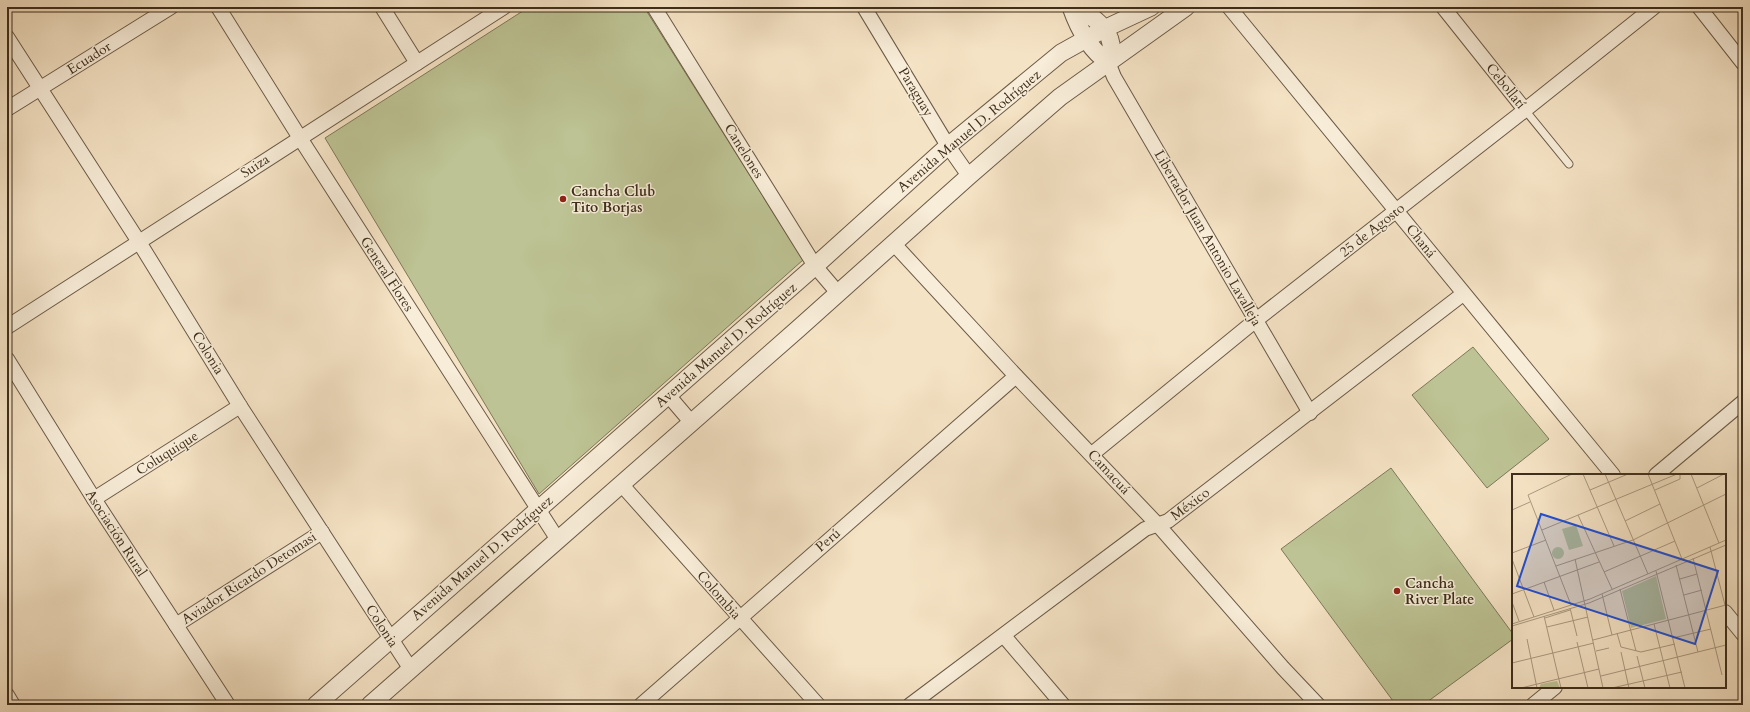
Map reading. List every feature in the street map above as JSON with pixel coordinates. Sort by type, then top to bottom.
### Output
[{"type":"street","name":"Ecuador","points":[[7,109],[171,7]]},
{"type":"street","name":"General Flores","points":[[218,7],[300,138],[558,540]]},
{"type":"street","points":[[382,7],[417,63]]},
{"type":"street","name":"Suiza","points":[[7,327],[504,7]]},
{"type":"street","name":"Canelones","points":[[654,7],[816,266],[838,293]]},
{"type":"street","name":"Paraguay","points":[[864,7],[948,146],[969,176]]},
{"type":"street","name":"Libertador Juan Antonio Lavalleja","points":[[1071,7],[1074,17],[1086,38],[1100,57],[1108,62],[1114,77],[1310,413]]},
{"type":"street","points":[[1078,7],[1092,17],[1104,29],[1112,43],[1108,62]]},
{"type":"street","name":"Avenida Manuel D. Rodríguez","points":[[316,705],[816,266],[948,146],[1061,53],[1086,38],[1151,7]]},
{"type":"street","points":[[370,705],[410,668],[558,540],[1060,97],[1186,7]]},
{"type":"street","name":"Chaná","points":[[1229,7],[1612,474]]},
{"type":"street","name":"Cebollatí","points":[[1443,7],[1525,110]]},
{"type":"street","name":"25 de Agosto","points":[[1092,454],[1256,320],[1397,211],[1654,7]]},
{"type":"street","points":[[1699,7],[1743,63]]},
{"type":"street","name":"Colonia","points":[[7,37],[139,242],[240,406],[390,640],[410,668]]},
{"type":"street","name":"Camacuá","points":[[894,244],[1016,376],[1092,454],[1158,525],[1278,662],[1318,705]]},
{"type":"street","name":"México","points":[[910,705],[1145,529],[1168,521],[1463,294]]},
{"type":"street","name":"Asociación Rural","points":[[7,359],[94,499],[228,705]]},
{"type":"street","name":"Perú","points":[[642,705],[739,618],[1016,376]]},
{"type":"street","points":[[668,395],[691,422]]},
{"type":"street","points":[[1657,474],[1743,402]]},
{"type":"street","name":"Coluquique","points":[[94,499],[240,406]]},
{"type":"street","name":"Colombia","points":[[621,484],[818,705]]},
{"type":"street","name":"Aviador Ricardo Detomasi","points":[[176,625],[322,532]]},
{"type":"street","points":[[1726,613],[1743,634]]},
{"type":"street","points":[[1004,636],[1063,705]]},
{"type":"street","points":[[1534,705],[1554,688]]},
{"type":"street","points":[[7,695],[13,705]]},
{"type":"lane","name":"Cebollatí","points":[[1525,110],[1569,164]]},
{"type":"green space","name":"Cancha Club Tito Borjas","points":[[529,7],[644,7],[803,260],[539,494],[325,138]]},
{"type":"green space","points":[[1473,347],[1549,439],[1487,488],[1412,395]]},
{"type":"green space","name":"Cancha River Plate","points":[[1391,468],[1512,633],[1512,640],[1423,705],[1396,705],[1281,549]]},
{"type":"place","name":"Cancha Club Tito Borjas","points":[[563,199]]},
{"type":"place","name":"Cancha River Plate","points":[[1397,591]]}]
